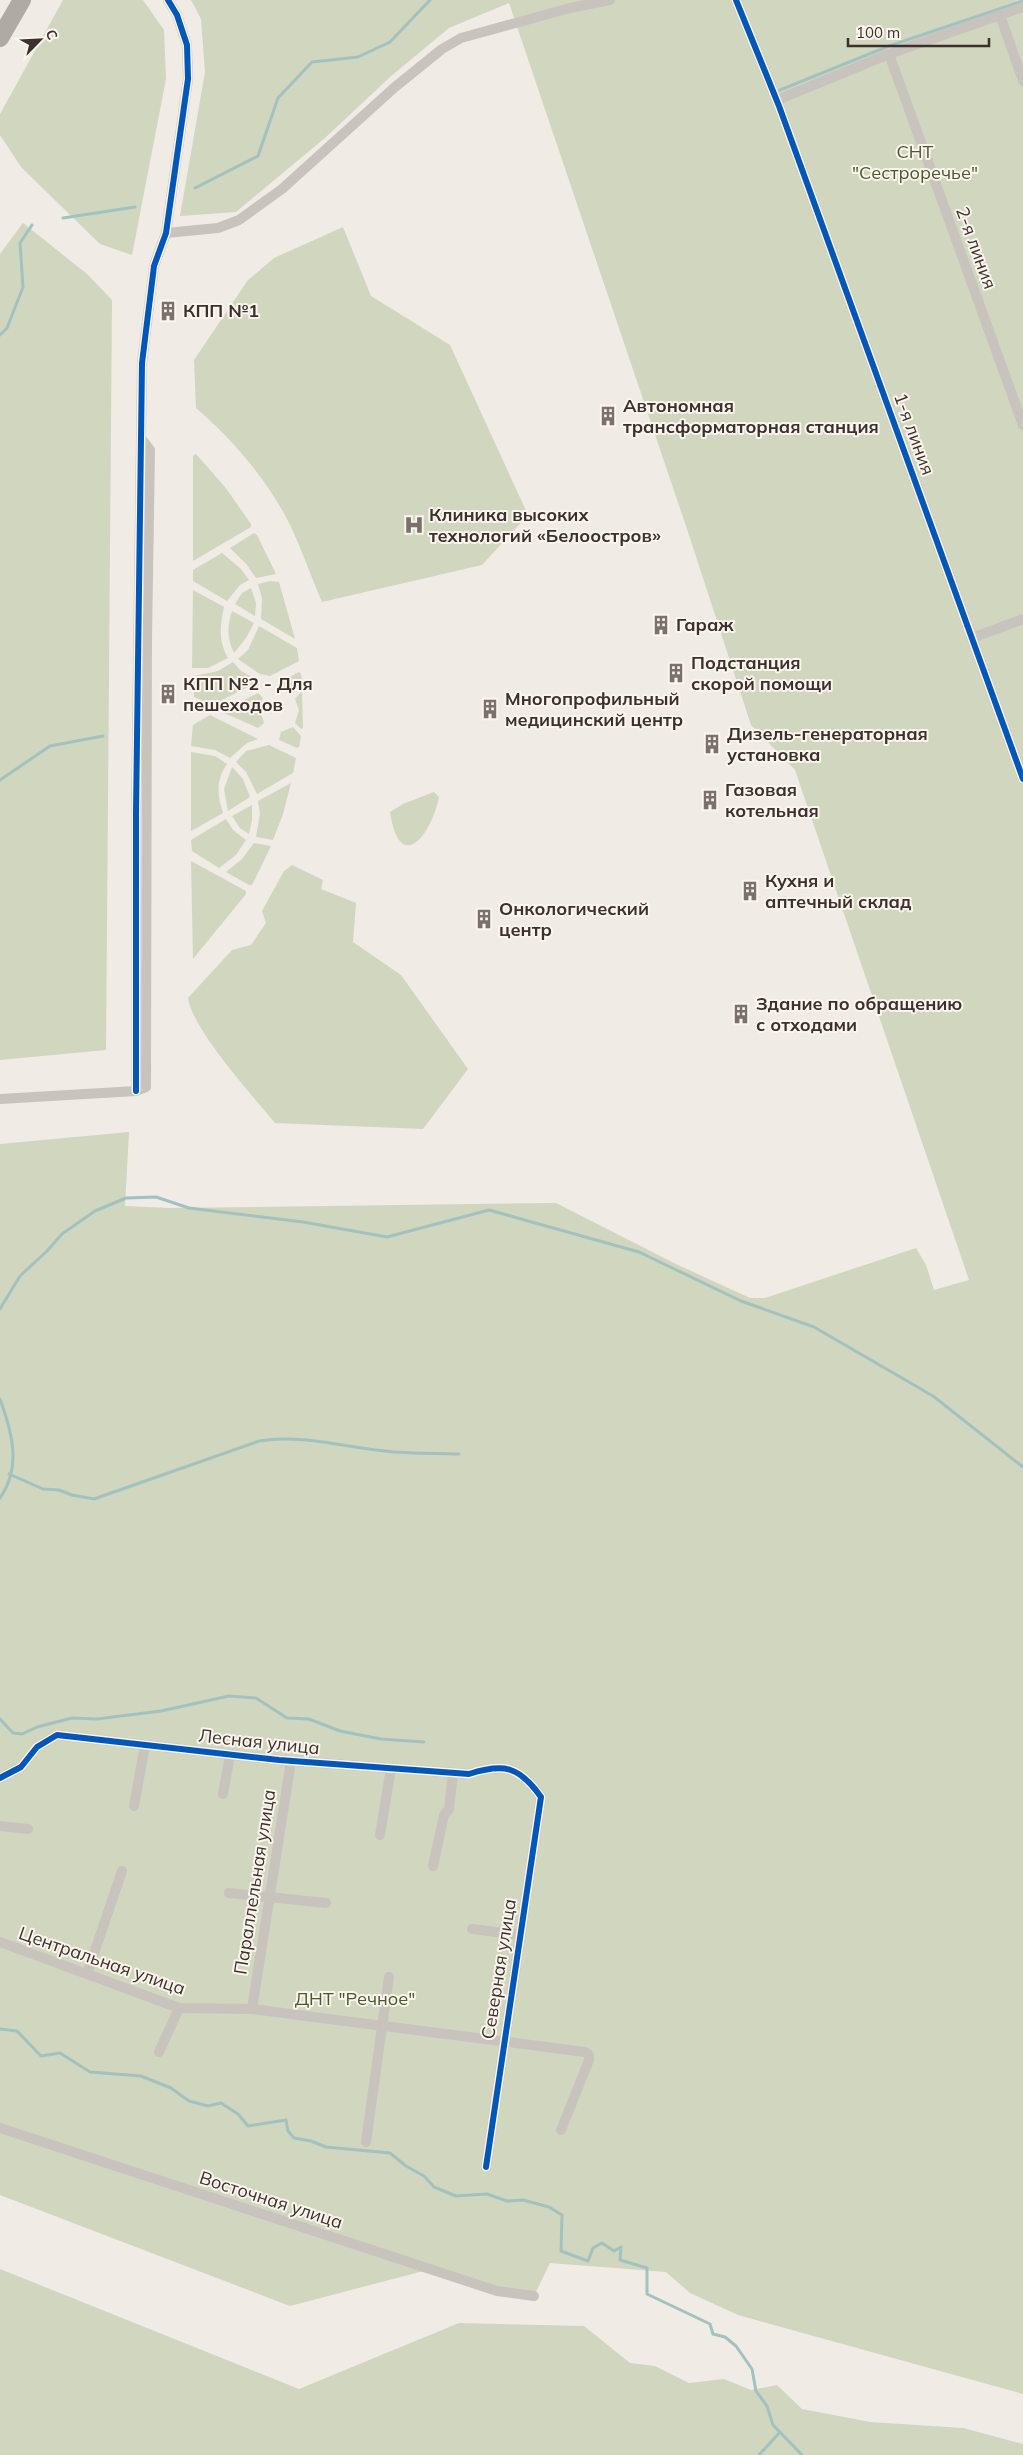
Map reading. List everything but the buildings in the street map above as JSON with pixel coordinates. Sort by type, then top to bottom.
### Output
[{"type":"highway","points":[[0,38],[22,0]]},
{"type":"street","points":[[0,1098],[136,1091],[146,1087],[147,639],[150,450],[141,438],[142,363],[154,266],[166,234],[188,79],[187,45],[177,15],[168,0]]},
{"type":"street","points":[[166,234],[218,228],[239,220],[282,189],[395,87],[442,49],[461,38],[561,10],[610,0]]},
{"type":"street","name":"1-я линия","points":[[736,0],[777,100],[1023,779]]},
{"type":"street","points":[[777,100],[889,54],[1023,7]]},
{"type":"street","points":[[1000,15],[1023,80]]},
{"type":"street","name":"2-я линия","points":[[889,54],[1023,424]]},
{"type":"street","points":[[972,638],[1023,618]]},
{"type":"street","name":"Лесная улица","points":[[0,1778],[21,1767],[37,1747],[57,1735],[290,1761],[469,1774],[491,1767],[504,1768],[528,1778]]},
{"type":"street","points":[[134,1806],[145,1745]]},
{"type":"street","points":[[223,1794],[230,1755]]},
{"type":"street","name":"Параллельная улица","points":[[252,2009],[290,1761]]},
{"type":"street","points":[[380,1835],[391,1768]]},
{"type":"street","points":[[433,1866],[444,1815],[449,1809],[453,1773]]},
{"type":"street","name":"Северная улица","points":[[486,2168],[503,2040],[541,1797],[528,1778]]},
{"type":"street","points":[[0,1826],[28,1830]]},
{"type":"street","points":[[87,1974],[122,1871]]},
{"type":"street","points":[[229,1893],[326,1903]]},
{"type":"street","points":[[472,1930],[520,1935]]},
{"type":"street","name":"Центральная улица","points":[[0,1942],[179,2008],[252,2009],[578,2050],[589,2055],[580,2086],[562,2130]]},
{"type":"street","points":[[366,2142],[389,1977]]},
{"type":"street","points":[[158,2052],[179,2008]]},
{"type":"street","name":"Восточная улица","points":[[0,2128],[497,2291],[534,2296]]},
{"type":"green space","points":[[63,0],[143,0],[164,30],[166,79],[132,255],[100,244],[21,167],[0,135],[0,114]]},
{"type":"green space","points":[[191,0],[1023,0],[1023,2394],[738,2315],[690,2293],[666,2272],[550,2263],[537,2290],[531,2296],[431,2269],[290,2306],[0,2195],[0,1144],[129,1132],[125,1206],[169,1208],[556,1203],[676,1264],[750,1298],[765,1298],[916,1248],[926,1265],[934,1290],[969,1280],[795,770],[751,725],[688,532],[509,3],[449,28],[390,77],[326,137],[236,212],[180,216],[205,72],[201,19]]},
{"type":"green space","points":[[23,223],[87,274],[112,300],[106,1050],[0,1060],[0,254]]},
{"type":"green space","points":[[343,227],[371,296],[450,345],[528,515],[482,565],[322,602],[296,538],[277,502],[246,458],[196,408],[194,360],[248,280],[274,258]]},
{"type":"green space","points":[[196,454],[225,487],[251,524],[251,527],[193,561],[193,456]]},
{"type":"green space","points":[[254,533],[257,535],[276,574],[256,578],[247,565],[230,548]]},
{"type":"green space","points":[[222,553],[240,568],[249,580],[240,585],[227,601],[193,581],[193,570]]},
{"type":"green space","points":[[270,581],[279,582],[295,639],[261,619],[262,598],[258,584]]},
{"type":"green space","points":[[251,588],[256,603],[255,616],[235,604],[242,593]]},
{"type":"green space","points":[[193,590],[224,607],[221,639],[228,658],[208,668],[192,668]]},
{"type":"green space","points":[[232,611],[254,623],[246,638],[234,653],[228,632]]},
{"type":"green space","points":[[259,626],[297,648],[299,661],[270,676],[260,674],[238,659],[248,650]]},
{"type":"green space","points":[[233,662],[241,671],[260,681],[212,705],[194,697],[194,676],[218,671]]},
{"type":"green space","points":[[299,672],[303,684],[291,695],[282,690],[282,681]]},
{"type":"green space","points":[[302,691],[303,728],[301,729],[295,723],[299,710],[295,699]]},
{"type":"green space","points":[[258,693],[263,698],[259,707],[264,723],[258,728],[224,713],[224,710]]},
{"type":"green space","points":[[210,715],[258,739],[247,743],[230,758],[215,750],[191,746],[193,725]]},
{"type":"green space","points":[[293,727],[301,736],[299,747],[297,748],[279,740],[281,732]]},
{"type":"green space","points":[[269,745],[296,758],[293,773],[257,794],[246,772],[236,762],[246,751]]},
{"type":"green space","points":[[191,752],[215,756],[227,764],[219,782],[223,813],[191,831]]},
{"type":"green space","points":[[232,767],[243,779],[250,797],[228,811],[224,789]]},
{"type":"green space","points":[[291,783],[283,814],[273,840],[256,837],[260,814],[258,801]]},
{"type":"green space","points":[[434,792],[439,797],[430,824],[423,835],[416,842],[408,845],[401,842],[395,831],[390,812],[403,804]]},
{"type":"green space","points":[[252,805],[252,820],[249,834],[240,828],[232,816]]},
{"type":"green space","points":[[226,819],[233,830],[246,840],[236,855],[219,868],[192,851],[191,840]]},
{"type":"green space","points":[[254,843],[271,846],[252,885],[249,885],[226,872],[242,859]]},
{"type":"green space","points":[[191,861],[246,891],[246,894],[193,959]]},
{"type":"green space","points":[[292,865],[323,880],[321,889],[356,903],[353,942],[401,975],[468,1069],[423,1129],[275,1123],[211,1044],[192,1011],[188,998],[232,950],[251,945],[266,923],[262,911],[284,871]]},
{"type":"green space","points":[[0,2269],[299,2389],[459,2323],[584,2326],[630,2363],[655,2366],[689,2383],[724,2379],[751,2390],[777,2385],[802,2409],[870,2422],[963,2428],[1023,2444],[1023,2455],[0,2455]]},
{"type":"waterway","points":[[195,188],[258,156],[278,98],[312,62],[358,57],[390,42],[430,0]]},
{"type":"waterway","points":[[780,90],[889,46],[1023,1]]},
{"type":"waterway","points":[[63,218],[135,207]]},
{"type":"waterway","points":[[0,335],[7,328],[23,287],[20,243],[32,225]]},
{"type":"waterway","points":[[0,780],[50,746],[103,736]]},
{"type":"waterway","points":[[0,1309],[20,1276],[62,1234],[95,1211],[126,1198],[156,1197],[189,1208],[303,1222],[387,1237],[489,1210],[639,1252],[741,1301],[814,1327],[933,1396],[1023,1467]]},
{"type":"waterway","points":[[0,1399],[13,1449],[11,1474],[0,1498]]},
{"type":"waterway","points":[[9,1474],[43,1489],[59,1490],[72,1495],[94,1499],[259,1441],[275,1439],[307,1440],[394,1452],[459,1454]]},
{"type":"waterway","points":[[0,1719],[13,1733],[22,1734],[37,1727],[72,1718],[97,1719],[161,1711],[229,1696],[256,1698],[287,1718],[309,1719],[340,1731],[381,1739],[424,1742]]},
{"type":"waterway","points":[[0,2029],[17,2031],[41,2056],[60,2053],[90,2072],[141,2076],[171,2088],[189,2101],[208,2106],[221,2103],[238,2114],[248,2126],[286,2120],[288,2131],[294,2138],[311,2141],[326,2147],[390,2153],[406,2166],[424,2176],[434,2187],[456,2196],[487,2194],[507,2201],[523,2200],[549,2207],[562,2215],[561,2251],[588,2261],[593,2248],[602,2243],[614,2251],[621,2247],[620,2260],[647,2268],[647,2294],[710,2324],[713,2334],[725,2337],[736,2346],[752,2369],[756,2391],[767,2406],[773,2425],[802,2455]]},
{"type":"waterway","points":[[759,2455],[780,2432]]},
{"type":"cycle path","points":[[136,1091],[136,814],[142,363],[154,266],[166,233],[188,79],[187,45],[177,15],[168,0]]},
{"type":"cycle path","points":[[736,0],[779,106],[1023,779]]},
{"type":"cycle path","points":[[0,1778],[21,1767],[37,1747],[57,1735],[279,1760],[469,1774],[501,1768],[518,1773],[541,1797],[486,2167]]},
{"type":"place","name":"КПП №1","points":[[168,311]]},
{"type":"place","name":"Автономная трансформаторная станция","points":[[608,416]]},
{"type":"place","name":"Клиника высоких технологий «Белоостров»","points":[[414,525]]},
{"type":"place","name":"Гараж","points":[[661,625]]},
{"type":"place","name":"Подстанция скорой помощи","points":[[676,673]]},
{"type":"place","name":"КПП №2 - Для пешеходов","points":[[168,694]]},
{"type":"place","name":"Многопрофильный медицинский центр","points":[[490,709]]},
{"type":"place","name":"Дизель-генераторная установка","points":[[712,744]]},
{"type":"place","name":"Газовая котельная","points":[[710,800]]},
{"type":"place","name":"Кухня и аптечный склад","points":[[750,891]]},
{"type":"place","name":"Онкологический центр","points":[[484,919]]},
{"type":"place","name":"Здание по обращению с отходами","points":[[741,1014]]},
{"type":"park label","name":"СНТ \"Сестроречье\"","points":[[915,162]]},
{"type":"park label","name":"ДНТ \"Речное\"","points":[[355,1999]]}]
